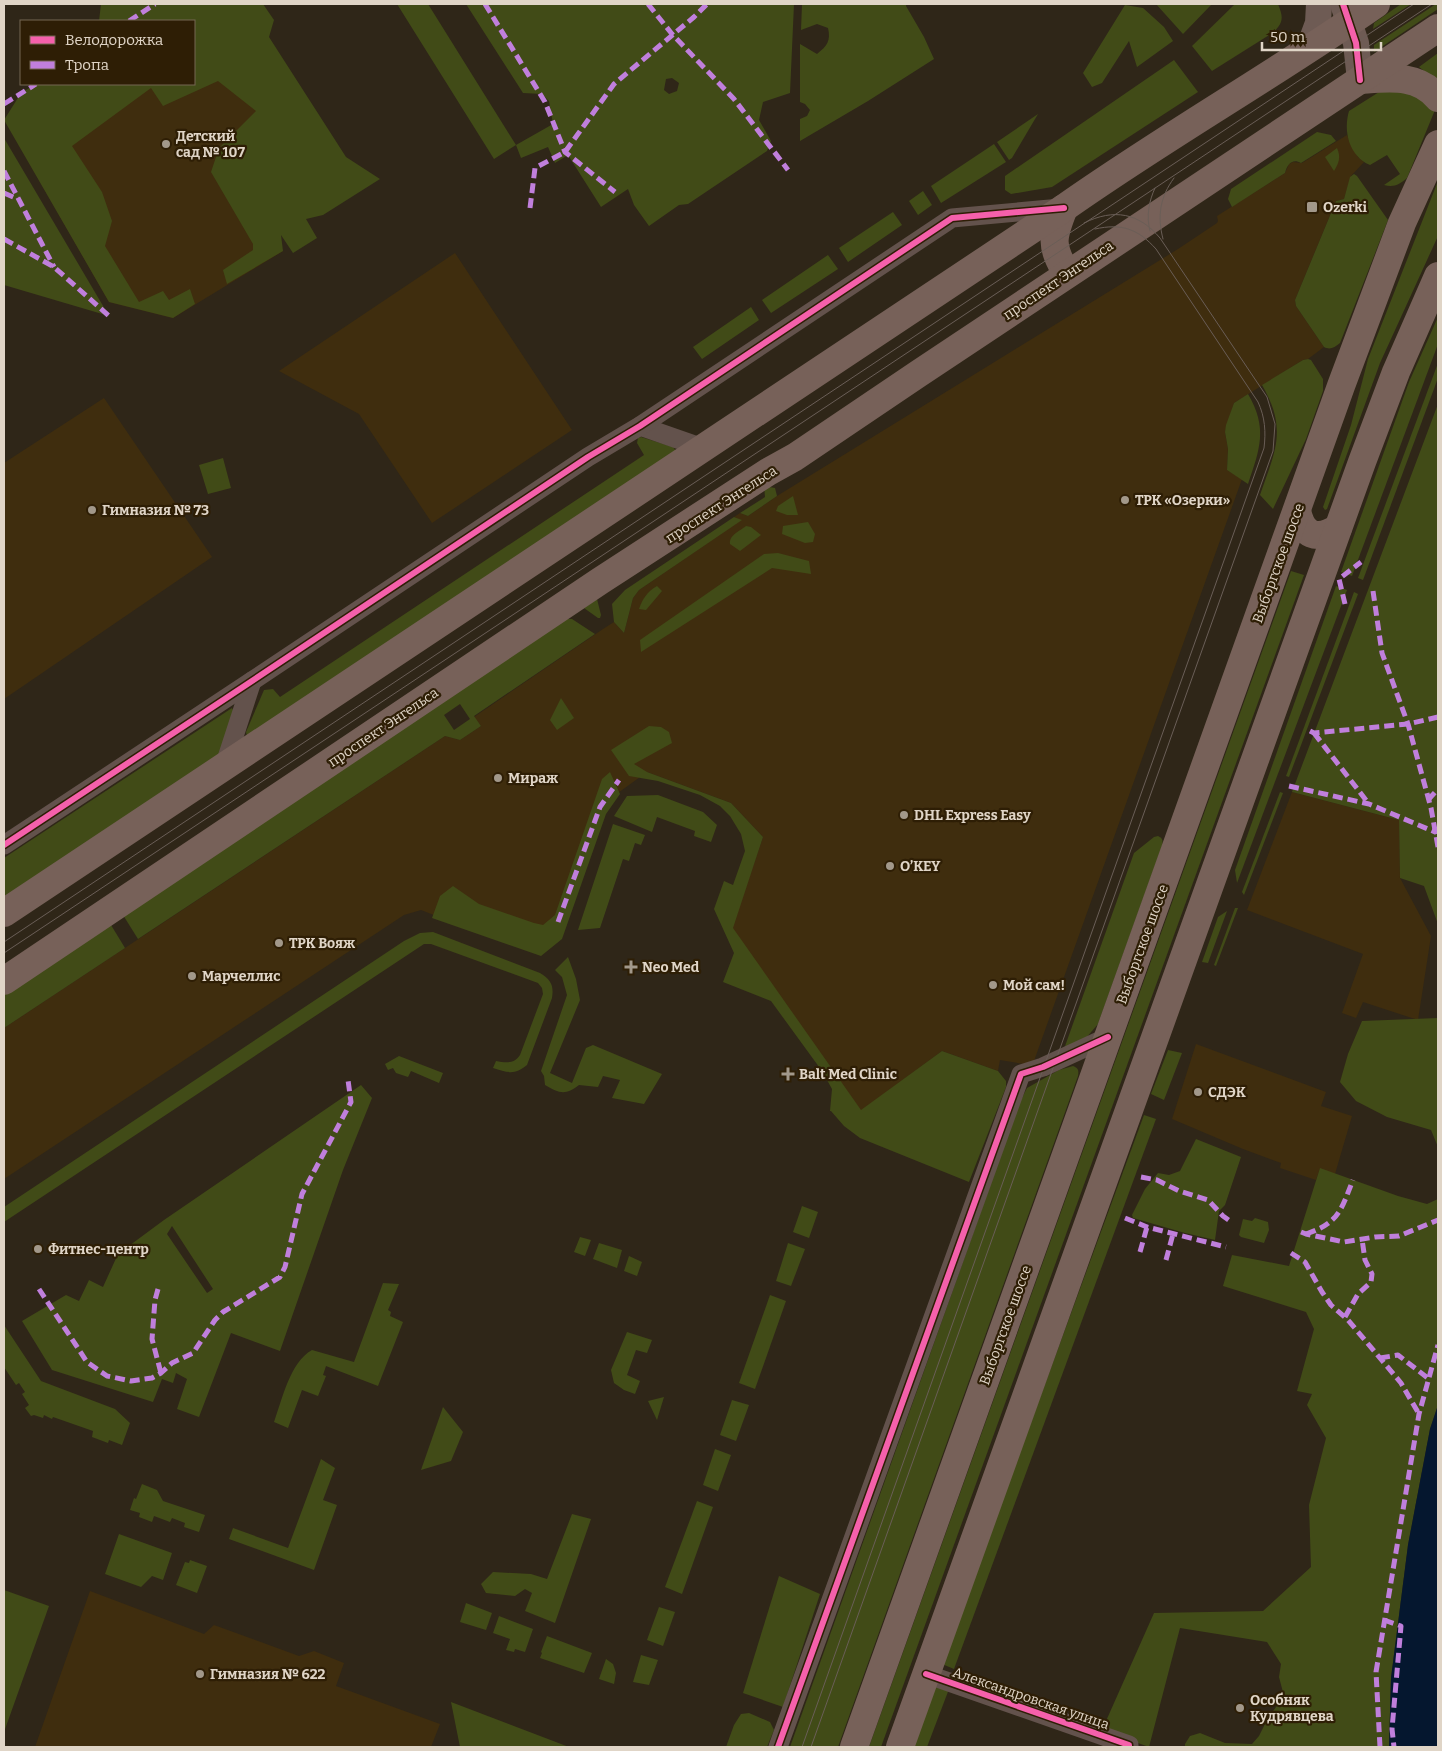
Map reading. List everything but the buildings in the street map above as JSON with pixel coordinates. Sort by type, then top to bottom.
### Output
[{"type":"main road","points":[[4,913],[1110,176],[1308,50],[1346,13],[1376,4]]},
{"type":"main road","name":"проспект Энгельса","points":[[4,981],[600,581],[768,472],[803,452],[1438,28]]},
{"type":"main road","points":[[1360,80],[1411,79],[1430,90],[1438,98]]},
{"type":"main road","name":"Выборгское шоссе","points":[[854,1747],[1341,386],[1402,224],[1438,144]]},
{"type":"main road","points":[[1064,208],[1055,232],[1054,243],[1056,254],[1067,274]]},
{"type":"main road","points":[[900,1747],[1338,528],[1396,372],[1438,276]]},
{"type":"main road","points":[[1297,510],[1303,528],[1312,534],[1321,536],[1338,528]]},
{"type":"street","points":[[1308,50],[1318,23],[1319,4]]},
{"type":"street","points":[[1346,13],[1356,42],[1360,80]]},
{"type":"street","points":[[4,845],[952,218],[1064,208]]},
{"type":"street","points":[[640,426],[703,448]]},
{"type":"street","points":[[224,767],[252,682]]},
{"type":"street","points":[[778,1747],[1021,1074],[1043,1067],[1108,1037]]},
{"type":"street","name":"Александровская улица","points":[[926,1674],[1129,1746]]},
{"type":"shaded area","name":"Детский сад № 107","points":[[201,4],[330,168],[262,214],[283,251],[173,318],[109,302],[4,119],[62,85],[195,85],[194,20]]},
{"type":"shaded area","points":[[1347,135],[1358,157],[1364,162],[1351,176],[1344,199],[1336,201],[1295,300],[1296,306],[1324,347],[1308,359],[1303,360],[1234,403],[1225,432],[1228,449],[1227,470],[1242,479],[1034,1061],[1024,1064],[1000,1060],[998,1071],[942,1051],[861,1111],[732,928],[763,837],[731,803],[647,772],[604,803],[564,924],[500,941],[421,910],[404,915],[4,1179],[4,1028],[445,736],[460,740],[481,726],[474,717],[603,629],[614,622],[624,633],[633,598],[639,590],[741,520],[734,517],[740,513],[748,516],[777,496],[1178,249],[1217,223],[1217,216],[1285,173],[1289,164],[1293,162],[1302,163]]},
{"type":"shaded area","points":[[455,253],[572,430],[432,523],[359,414],[279,371]]},
{"type":"shaded area","name":"Гимназия № 73","points":[[104,398],[212,557],[4,699],[4,463]]},
{"type":"shaded area","points":[[1292,792],[1399,820],[1400,878],[1431,936],[1418,1020],[1363,1002],[1356,1018],[1342,1013],[1363,954],[1247,910]]},
{"type":"shaded area","points":[[1196,1044],[1326,1092],[1321,1106],[1352,1116],[1335,1174],[1320,1169],[1316,1180],[1280,1168],[1281,1163],[1172,1119]]},
{"type":"shaded area","name":"Гимназия № 622","points":[[90,1591],[204,1634],[214,1625],[299,1656],[314,1651],[344,1663],[336,1686],[440,1724],[431,1747],[35,1747]]},
{"type":"green space","points":[[101,4],[263,4],[274,20],[269,37],[346,157],[380,179],[323,215],[306,219],[317,238],[293,253],[281,235],[283,251],[227,284],[223,270],[253,250],[253,244],[211,172],[219,148],[256,111],[218,81],[163,106],[151,88],[72,146],[102,192],[112,221],[105,246],[139,302],[163,291],[169,300],[190,289],[195,304],[173,318],[109,302],[4,120],[21,93],[34,85],[195,85],[195,20],[99,20]]},
{"type":"green space","points":[[397,4],[428,4],[516,145],[494,159]]},
{"type":"green space","points":[[466,4],[794,4],[790,93],[763,102],[759,120],[771,141],[767,151],[688,204],[679,205],[649,226],[634,205],[628,189],[601,207],[568,155],[555,163],[548,147],[521,158],[516,145],[553,124],[549,101],[542,94],[523,93]],"holes":[[[672,78],[679,83],[677,91],[669,94],[664,90],[666,79]]]},
{"type":"green space","points":[[802,4],[906,4],[934,59],[800,141],[800,119],[807,116],[810,110],[805,104],[800,102],[800,44],[817,54],[826,46],[829,36],[828,28],[817,24],[801,30]]},
{"type":"green space","points":[[1156,4],[1212,4],[1183,34]]},
{"type":"green space","points":[[1235,4],[1278,4],[1282,16],[1280,25],[1274,32],[1212,71],[1192,46]]},
{"type":"green space","points":[[1401,4],[1411,4],[1373,29],[1374,23]]},
{"type":"green space","points":[[1438,4],[1438,9],[1374,52],[1374,45]]},
{"type":"green space","points":[[1125,5],[1143,8],[1164,27],[1173,41],[1137,67],[1129,41],[1102,83],[1092,87],[1083,73]]},
{"type":"green space","points":[[1438,53],[1438,82],[1419,67]]},
{"type":"green space","points":[[1174,60],[1198,92],[1052,187],[1011,194],[1005,190],[1005,176]]},
{"type":"green space","points":[[1400,83],[1435,110],[1407,178],[1397,185],[1388,186],[1384,185],[1400,174],[1387,155],[1370,165],[1357,156],[1347,135],[1347,119],[1349,111],[1387,87]]},
{"type":"green space","points":[[1038,114],[1012,158],[1009,160],[997,142]]},
{"type":"green space","points":[[1317,132],[1331,135],[1336,141],[1301,163],[1295,161],[1290,163],[1285,173],[1232,207],[1228,199],[1231,189]]},
{"type":"green space","points":[[4,138],[109,316],[4,285]]},
{"type":"green space","points":[[994,144],[1006,162],[941,203],[931,186]]},
{"type":"green space","points":[[1337,148],[1339,160],[1334,171],[1325,157]]},
{"type":"green space","points":[[1354,174],[1388,220],[1340,343],[1328,348],[1324,347],[1296,306],[1295,300],[1336,201],[1344,199],[1350,177]]},
{"type":"green space","points":[[1438,181],[1438,236],[1380,363],[1327,509],[1325,510],[1323,507],[1351,425],[1368,359]]},
{"type":"green space","points":[[923,191],[932,205],[918,215],[909,201]]},
{"type":"green space","points":[[893,212],[902,225],[848,262],[839,248]]},
{"type":"green space","points":[[828,255],[838,269],[771,313],[762,300]]},
{"type":"green space","points":[[751,307],[759,320],[702,359],[693,347]]},
{"type":"green space","points":[[1438,317],[1438,344],[1352,576],[1341,572],[1409,382]]},
{"type":"green space","points":[[1303,360],[1311,360],[1323,379],[1323,391],[1306,439],[1273,509],[1260,495],[1274,453],[1277,428],[1275,415],[1262,385]]},
{"type":"green space","points":[[1438,363],[1438,378],[1363,580],[1358,578]]},
{"type":"green space","points":[[1248,394],[1258,417],[1260,439],[1259,449],[1248,484],[1227,470],[1228,449],[1225,432],[1234,403]]},
{"type":"green space","points":[[1438,404],[1438,924],[1424,886],[1400,878],[1399,820],[1292,792]]},
{"type":"green space","points":[[641,437],[673,447],[676,451],[247,736],[246,732],[264,690],[273,689],[280,697],[644,455],[637,443],[638,438]]},
{"type":"green space","points":[[223,458],[231,488],[208,494],[199,465]]},
{"type":"green space","points":[[764,486],[775,488],[777,496],[748,516],[740,513],[765,497]]},
{"type":"green space","points":[[793,496],[798,515],[787,515],[776,511],[778,506]]},
{"type":"green space","points":[[734,517],[742,520],[639,590],[633,598],[624,633],[614,622],[612,604],[625,590]]},
{"type":"green space","points":[[808,522],[815,534],[813,542],[805,543],[782,534],[783,526]]},
{"type":"green space","points":[[746,526],[751,527],[761,535],[740,551],[730,544],[730,541],[733,536]]},
{"type":"green space","points":[[778,553],[809,561],[811,574],[772,568],[641,652],[640,640],[764,554]]},
{"type":"green space","points":[[1291,571],[1304,575],[881,1747],[869,1747]]},
{"type":"green space","points":[[657,586],[662,591],[646,610],[639,609],[646,596]]},
{"type":"green space","points":[[1336,586],[1347,590],[1237,883],[1235,870]]},
{"type":"green space","points":[[1354,592],[1358,594],[1289,777],[1286,776]]},
{"type":"green space","points":[[597,599],[601,615],[600,618],[584,608]]},
{"type":"green space","points":[[564,619],[572,619],[595,634],[474,716],[481,726],[460,740],[445,736],[138,939],[123,915]],"holes":[[[460,704],[470,719],[454,730],[444,715]]]},
{"type":"green space","points":[[561,698],[574,718],[557,730],[550,720]]},
{"type":"green space","points":[[232,708],[235,714],[217,759],[4,900],[4,858]]},
{"type":"green space","points":[[649,726],[661,727],[669,732],[672,743],[634,764],[647,772],[731,803],[763,837],[733,928],[861,1110],[942,1051],[998,1071],[1006,1081],[1006,1087],[969,1182],[860,1138],[844,1126],[830,1111],[832,1089],[822,1071],[771,1001],[723,982],[734,953],[714,909],[724,881],[733,885],[745,851],[741,834],[730,816],[720,806],[700,795],[658,781],[629,776],[611,750]]},
{"type":"green space","points":[[610,772],[620,794],[606,814],[562,939],[541,956],[432,918],[440,896],[453,886],[479,904],[543,925],[555,915],[602,779]]},
{"type":"green space","points":[[1280,792],[1283,793],[1244,895],[1242,892]]},
{"type":"green space","points":[[658,795],[703,812],[717,825],[711,842],[694,836],[695,831],[657,817],[652,832],[614,816],[627,796]]},
{"type":"green space","points":[[613,824],[645,835],[641,845],[635,843],[629,861],[623,859],[600,928],[578,930]]},
{"type":"green space","points":[[1158,836],[1162,840],[1162,846],[1098,1024],[1086,1038],[1064,1049],[1134,853]]},
{"type":"green space","points":[[1235,908],[1238,908],[1216,966],[1214,965]]},
{"type":"green space","points":[[1227,911],[1208,963],[1202,962],[1218,917]]},
{"type":"green space","points":[[111,925],[125,948],[4,1028],[4,992]]},
{"type":"green space","points":[[433,932],[540,973],[547,978],[553,990],[552,998],[527,1065],[514,1072],[493,1068],[496,1061],[510,1062],[520,1055],[543,994],[542,988],[538,983],[431,944],[424,944],[4,1222],[4,1207],[404,941],[420,933]]},
{"type":"green space","points":[[568,957],[576,979],[580,1000],[550,1073],[572,1083],[586,1048],[593,1045],[662,1074],[644,1104],[612,1098],[620,1080],[603,1076],[598,1087],[579,1085],[566,1092],[554,1090],[545,1085],[544,1076],[541,1071],[567,995],[562,977],[555,970]]},
{"type":"green space","points":[[1438,1018],[1438,1147],[1431,1130],[1387,1117],[1356,1101],[1340,1082],[1348,1054],[1362,1021]]},
{"type":"green space","points":[[1168,1050],[1182,1053],[1164,1100],[1151,1094]]},
{"type":"green space","points":[[399,1056],[443,1073],[439,1083],[411,1071],[408,1077],[396,1073],[393,1068],[388,1070],[385,1064]]},
{"type":"green space","points":[[1073,1066],[1078,1070],[1078,1076],[838,1747],[790,1747],[1020,1102],[1027,1088],[1059,1070]]},
{"type":"green space","points":[[361,1085],[372,1098],[343,1170],[280,1351],[231,1333],[199,1417],[177,1409],[187,1379],[176,1373],[173,1383],[162,1379],[153,1402],[52,1370],[22,1321],[66,1295],[79,1301],[89,1280],[103,1287],[118,1254],[164,1220]],"holes":[[[172,1226],[213,1289],[207,1293],[167,1234]]]},
{"type":"green space","points":[[1144,1115],[1156,1119],[954,1669],[942,1664]]},
{"type":"green space","points":[[1196,1139],[1241,1157],[1225,1205],[1219,1211],[1215,1240],[1133,1218],[1132,1215],[1145,1189],[1158,1173],[1169,1175],[1180,1171]]},
{"type":"green space","points":[[1320,1168],[1398,1196],[1427,1204],[1438,1199],[1438,1405],[1430,1429],[1408,1545],[1391,1678],[1389,1747],[1185,1747],[1190,1736],[1200,1733],[1225,1743],[1252,1744],[1284,1696],[1279,1677],[1281,1664],[1267,1642],[1180,1628],[1149,1747],[1102,1730],[1154,1613],[1263,1611],[1311,1567],[1309,1505],[1326,1438],[1307,1405],[1312,1394],[1297,1391],[1314,1329],[1306,1312],[1223,1286],[1232,1255],[1289,1266]]},
{"type":"green space","points":[[802,1206],[818,1212],[809,1238],[793,1232]]},
{"type":"green space","points":[[1255,1218],[1268,1222],[1269,1230],[1264,1243],[1239,1235],[1243,1219],[1252,1221]]},
{"type":"green space","points":[[580,1237],[591,1240],[585,1256],[574,1252]]},
{"type":"green space","points":[[599,1243],[622,1250],[617,1268],[593,1259]]},
{"type":"green space","points":[[788,1243],[805,1249],[791,1286],[776,1281]]},
{"type":"green space","points":[[629,1256],[642,1262],[637,1276],[624,1271]]},
{"type":"green space","points":[[383,1283],[399,1284],[388,1310],[391,1312],[390,1316],[403,1322],[378,1386],[326,1366],[323,1375],[326,1376],[318,1396],[302,1390],[288,1428],[274,1422],[292,1372],[304,1356],[312,1350],[354,1362]]},
{"type":"green space","points":[[770,1295],[786,1301],[755,1389],[739,1383]]},
{"type":"green space","points":[[4,1325],[41,1381],[115,1409],[130,1423],[122,1445],[109,1440],[108,1443],[92,1437],[93,1431],[53,1417],[52,1419],[44,1415],[43,1418],[31,1416],[25,1408],[29,1405],[22,1394],[25,1392],[19,1383],[16,1385],[4,1367]]},
{"type":"green space","points":[[627,1332],[652,1340],[647,1353],[636,1350],[627,1375],[640,1381],[635,1394],[624,1390],[614,1383],[611,1370]]},
{"type":"green space","points":[[664,1397],[657,1420],[648,1401]]},
{"type":"green space","points":[[732,1400],[749,1405],[736,1441],[720,1435]]},
{"type":"green space","points":[[443,1407],[463,1432],[451,1461],[421,1470]]},
{"type":"green space","points":[[715,1449],[731,1455],[718,1491],[703,1485]]},
{"type":"green space","points":[[321,1459],[335,1468],[323,1500],[337,1505],[314,1570],[229,1539],[233,1528],[288,1548]]},
{"type":"green space","points":[[142,1484],[157,1490],[163,1501],[205,1515],[199,1532],[184,1527],[185,1523],[172,1518],[170,1522],[154,1516],[152,1522],[139,1517],[140,1513],[130,1510]]},
{"type":"green space","points":[[697,1501],[713,1507],[682,1594],[665,1587]]},
{"type":"green space","points":[[572,1514],[591,1519],[555,1623],[525,1611],[532,1593],[525,1589],[515,1596],[486,1593],[481,1584],[493,1572],[531,1574],[547,1579]]},
{"type":"green space","points":[[119,1534],[172,1553],[163,1580],[152,1576],[141,1587],[105,1574]]},
{"type":"green space","points":[[190,1560],[207,1566],[197,1593],[176,1585],[185,1562],[189,1563]]},
{"type":"green space","points":[[779,1576],[820,1594],[783,1707],[743,1693]]},
{"type":"green space","points":[[4,1590],[49,1606],[4,1732]]},
{"type":"green space","points":[[466,1603],[492,1613],[486,1630],[460,1622]]},
{"type":"green space","points":[[659,1607],[675,1612],[663,1646],[647,1640]]},
{"type":"green space","points":[[499,1616],[533,1629],[525,1652],[515,1649],[514,1652],[506,1650],[510,1639],[493,1633]]},
{"type":"green space","points":[[547,1636],[592,1653],[584,1673],[540,1658]]},
{"type":"green space","points":[[641,1655],[658,1660],[649,1685],[633,1682]]},
{"type":"green space","points":[[606,1659],[613,1664],[616,1673],[614,1684],[599,1679]]},
{"type":"green space","points":[[935,1684],[949,1689],[927,1747],[913,1747]]},
{"type":"green space","points":[[451,1702],[569,1747],[460,1747]]},
{"type":"green space","points":[[749,1713],[770,1722],[774,1730],[767,1747],[726,1747],[734,1725],[741,1714]]},
{"type":"water","points":[[1438,1405],[1438,1747],[1389,1747],[1391,1678],[1408,1545],[1430,1429]]},
{"type":"tram line","points":[[4,942],[1414,4]]},
{"type":"tram line","points":[[4,953],[1432,4]]},
{"type":"tram line","points":[[1163,239],[1160,222],[1161,207],[1169,185],[1174,178]]},
{"type":"tram line","points":[[1150,231],[1149,209],[1155,188]]},
{"type":"tram line","points":[[811,1747],[1273,451],[1275,424],[1267,397],[1160,238],[1143,223],[1135,218],[1125,216],[1106,216],[1084,223]]},
{"type":"tram line","points":[[802,1747],[1264,448],[1264,425],[1258,402],[1156,249],[1143,237],[1129,229],[1121,227],[1095,229]]},
{"type":"marked path","points":[[131,20],[155,4]]},
{"type":"marked path","points":[[485,4],[545,102],[565,152],[615,192]]},
{"type":"marked path","points":[[648,4],[672,34],[734,99],[788,170]]},
{"type":"marked path","points":[[530,208],[535,168],[565,152],[614,84],[707,4]]},
{"type":"marked path","points":[[4,104],[34,85]]},
{"type":"marked path","points":[[4,171],[54,267]]},
{"type":"marked path","points":[[4,193],[18,199]]},
{"type":"marked path","points":[[4,239],[54,267],[109,316]]},
{"type":"marked path","points":[[1345,604],[1339,579],[1361,562]]},
{"type":"marked path","points":[[1373,591],[1382,653],[1408,724],[1431,808],[1438,847]]},
{"type":"marked path","points":[[1310,731],[1314,733],[1408,724],[1438,717]]},
{"type":"marked path","points":[[1314,733],[1369,804]]},
{"type":"marked path","points":[[558,922],[600,807],[619,780]]},
{"type":"marked path","points":[[1289,786],[1369,804],[1435,832],[1438,831]]},
{"type":"marked path","points":[[1428,800],[1438,789]]},
{"type":"marked path","points":[[39,1289],[87,1362],[107,1376],[131,1381],[152,1378],[172,1363],[193,1353],[215,1320],[223,1312],[280,1277],[285,1267],[302,1194],[351,1102],[348,1080]]},
{"type":"marked path","points":[[1141,1177],[1157,1180],[1179,1191],[1208,1200],[1230,1221]]},
{"type":"marked path","points":[[1306,1234],[1317,1230],[1332,1220],[1342,1207],[1353,1180]]},
{"type":"marked path","points":[[1125,1218],[1147,1227],[1226,1247]]},
{"type":"marked path","points":[[1301,1232],[1344,1242],[1375,1237],[1399,1236],[1438,1220]]},
{"type":"marked path","points":[[1140,1252],[1147,1227]]},
{"type":"marked path","points":[[1166,1260],[1173,1234]]},
{"type":"marked path","points":[[1345,1317],[1358,1294],[1371,1282],[1372,1274],[1365,1260],[1362,1239]]},
{"type":"marked path","points":[[1291,1253],[1305,1262],[1331,1305],[1348,1320],[1401,1383],[1419,1414]]},
{"type":"marked path","points":[[158,1289],[155,1300],[152,1339],[162,1377]]},
{"type":"marked path","points":[[1380,1747],[1376,1672],[1419,1414],[1438,1345]]},
{"type":"marked path","points":[[1380,1358],[1398,1355],[1429,1379]]},
{"type":"marked path","points":[[1384,1620],[1401,1626],[1392,1729],[1394,1747]]},
{"type":"cycle path","points":[[1343,4],[1356,43],[1360,80]]},
{"type":"cycle path","points":[[4,845],[952,218],[1064,208]]},
{"type":"cycle path","points":[[778,1747],[1021,1074],[1043,1067],[1108,1037]]},
{"type":"cycle path","points":[[926,1674],[1129,1745],[1129,1747]]},
{"type":"place","name":"Детский сад № 107","points":[[166,144]]},
{"type":"place","name":"Ozerki","points":[[1312,207]]},
{"type":"place","name":"ТРК «Озерки»","points":[[1125,500]]},
{"type":"place","name":"Гимназия № 73","points":[[92,510]]},
{"type":"place","name":"Мираж","points":[[498,778]]},
{"type":"place","name":"DHL Express Easy","points":[[904,815]]},
{"type":"place","name":"O’KEY","points":[[890,866]]},
{"type":"place","name":"ТРК Вояж","points":[[279,943]]},
{"type":"place","name":"Neo Med","points":[[631,967]]},
{"type":"place","name":"Марчеллис","points":[[192,976]]},
{"type":"place","name":"Мой сам!","points":[[993,985]]},
{"type":"place","name":"Balt Med Clinic","points":[[788,1074]]},
{"type":"place","name":"СДЭК","points":[[1198,1092]]},
{"type":"place","name":"Фитнес-центр","points":[[38,1249]]},
{"type":"place","name":"Гимназия № 622","points":[[200,1674]]},
{"type":"place","name":"Особняк Кудрявцева","points":[[1240,1708]]}]
